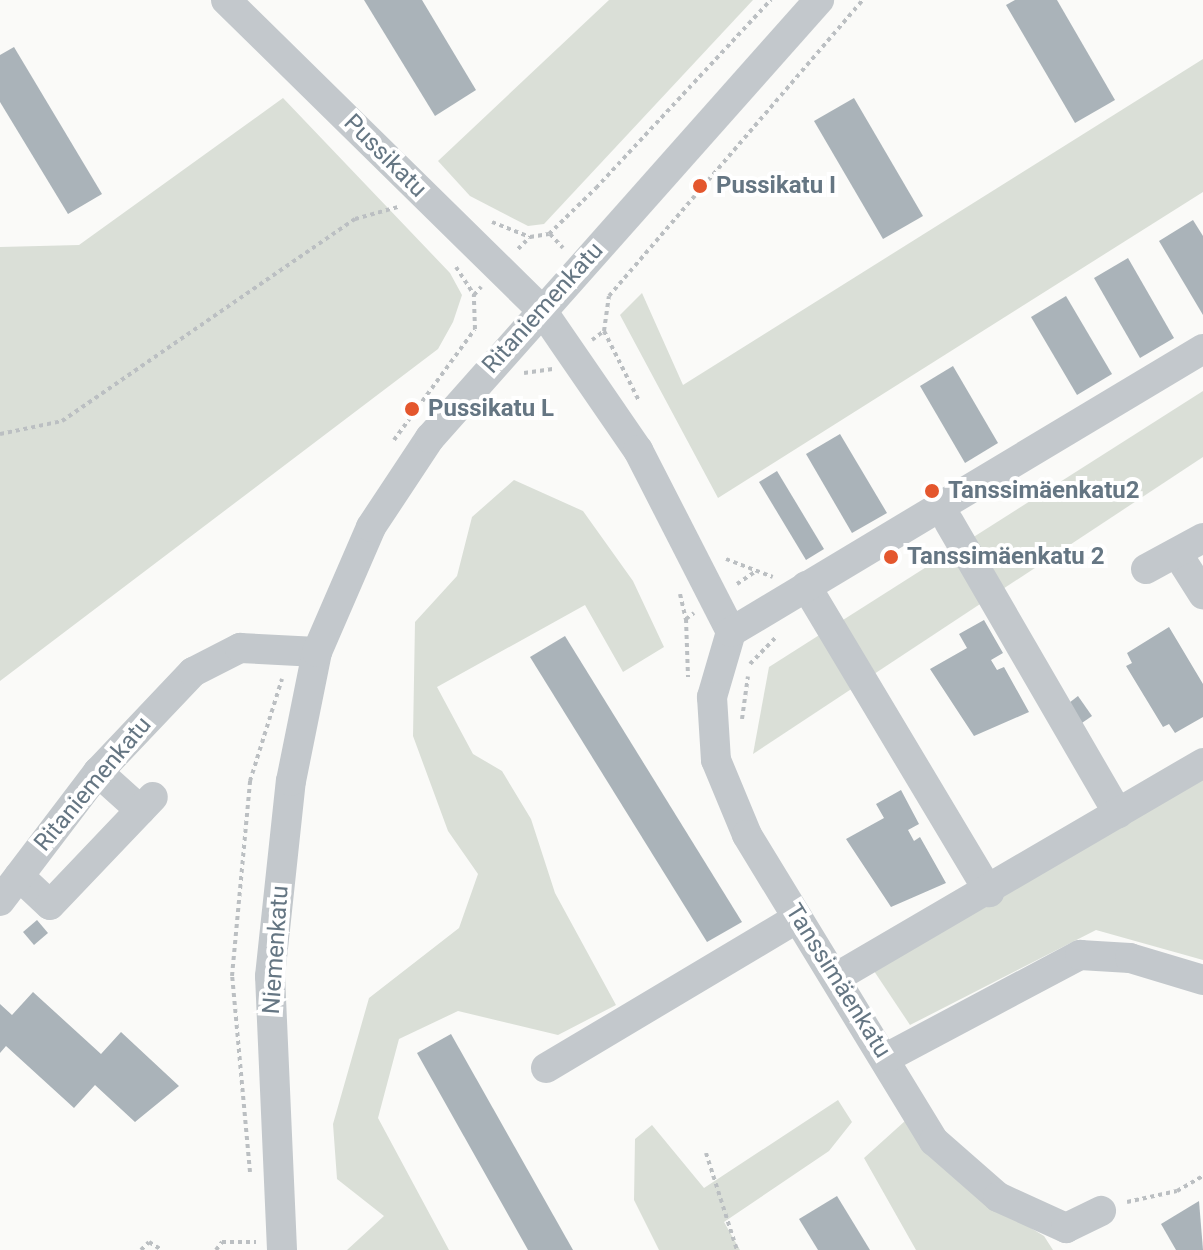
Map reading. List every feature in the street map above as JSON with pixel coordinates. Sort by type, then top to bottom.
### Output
[{"type":"street","name":"Pussikatu","points":[[226,0],[543,312]]},
{"type":"street","name":"Ritaniemenkatu","points":[[0,901],[98,772],[215,657],[303,650],[371,527],[502,352],[543,312],[819,0]]},
{"type":"street","points":[[543,312],[575,353],[638,450],[731,632],[1203,349]]},
{"type":"street","points":[[949,522],[1118,814]]},
{"type":"street","points":[[1146,569],[1203,538]]},
{"type":"street","points":[[1177,553],[1203,594]]},
{"type":"street","points":[[806,586],[989,892]]},
{"type":"street","name":"Tanssimäenkatu","points":[[731,632],[712,697],[716,760],[747,835],[837,977],[934,1141],[998,1197],[1066,1228],[1101,1211]]},
{"type":"street","name":"Niemenkatu","points":[[269,1246],[270,976],[303,650]]},
{"type":"street","points":[[837,977],[989,892],[1203,763]]},
{"type":"street","points":[[19,876],[50,905],[147,803],[98,772]]},
{"type":"street","points":[[546,1068],[798,918]]},
{"type":"street","points":[[886,1058],[1080,955],[1130,958],[1203,980]]},
{"type":"path","points":[[390,447],[475,329],[474,295],[499,269],[596,188],[771,0]]},
{"type":"path","points":[[475,329],[522,373],[546,374],[604,331],[609,296],[863,0]]},
{"type":"path","points":[[0,434],[62,421],[355,219],[404,205]]},
{"type":"path","points":[[686,619],[688,684]]},
{"type":"path","points":[[739,735],[750,664],[782,630]]},
{"type":"path","points":[[250,1179],[232,976],[250,781],[303,650]]},
{"type":"path","points":[[706,1153],[737,1250]]},
{"type":"path","points":[[1101,1211],[1177,1191],[1203,1176]]},
{"type":"path","points":[[254,1226],[269,1246]]},
{"type":"path","points":[[141,1250],[149,1242],[162,1250]]},
{"type":"path","points":[[216,1250],[222,1242],[269,1246]]},
{"type":"path","points":[[257,1250],[269,1246]]},
{"type":"shaded area","points":[[609,0],[753,0],[544,224],[528,226],[470,196],[438,161]]},
{"type":"shaded area","points":[[1203,59],[1203,192],[718,498],[620,315],[642,293],[683,385]]},
{"type":"shaded area","points":[[283,98],[450,273],[462,295],[453,322],[438,349],[0,681],[0,247],[79,245]]},
{"type":"shaded area","points":[[1203,391],[1203,457],[753,754],[769,667]]},
{"type":"shaded area","points":[[514,480],[583,511],[633,581],[664,647],[623,672],[585,605],[437,687],[473,754],[502,771],[531,819],[555,893],[616,1005],[558,1035],[458,1011],[399,1039],[378,1118],[449,1250],[347,1250],[384,1216],[337,1179],[333,1124],[369,998],[459,928],[478,874],[448,831],[413,736],[415,622],[457,576],[472,517]]},
{"type":"shaded area","points":[[1203,776],[1203,960],[1096,930],[910,1025],[874,971]]},
{"type":"shaded area","points":[[838,1100],[852,1122],[829,1151],[724,1222],[740,1250],[659,1250],[634,1200],[635,1139],[652,1125],[704,1188]]},
{"type":"shaded area","points":[[905,1121],[972,1192],[1044,1236],[1053,1250],[916,1250],[864,1158]]},
{"type":"building","points":[[364,0],[422,0],[476,90],[435,116]]},
{"type":"building","points":[[1015,0],[1057,0],[1115,100],[1075,123],[1006,5]]},
{"type":"building","points":[[14,47],[102,194],[68,214],[0,102],[0,55]]},
{"type":"building","points":[[854,98],[923,216],[883,239],[814,121]]},
{"type":"building","points":[[1193,220],[1203,236],[1203,315],[1159,241]]},
{"type":"building","points":[[1128,258],[1174,338],[1140,358],[1094,278]]},
{"type":"building","points":[[1066,296],[1112,374],[1077,395],[1031,317]]},
{"type":"building","points":[[953,366],[998,443],[965,463],[920,386]]},
{"type":"building","points":[[840,434],[887,513],[852,533],[806,454]]},
{"type":"building","points":[[777,471],[824,549],[806,560],[759,482]]},
{"type":"building","points":[[984,620],[1003,653],[991,660],[997,670],[1004,667],[1029,712],[974,736],[930,669],[967,648],[959,634]]},
{"type":"building","points":[[1169,627],[1203,684],[1203,717],[1175,733],[1169,724],[1163,727],[1126,666],[1132,663],[1127,653]]},
{"type":"building","points":[[565,636],[742,922],[707,942],[530,657]]},
{"type":"building","points":[[1078,696],[1092,716],[1079,725],[1065,706]]},
{"type":"building","points":[[901,790],[919,824],[908,830],[914,841],[920,837],[946,883],[891,907],[846,839],[884,818],[876,804]]},
{"type":"building","points":[[37,920],[48,933],[34,945],[23,932]]},
{"type":"building","points":[[33,992],[101,1054],[121,1032],[179,1086],[135,1122],[95,1085],[74,1108],[6,1046],[0,1053],[0,1004],[12,1015]]},
{"type":"building","points":[[451,1034],[573,1250],[528,1250],[417,1053]]},
{"type":"building","points":[[837,1196],[870,1250],[818,1250],[799,1219]]},
{"type":"building","points":[[1199,1201],[1203,1250],[1176,1250],[1161,1224]]},
{"type":"place","name":"Pussikatu I","points":[[700,186]]},
{"type":"place","name":"Pussikatu L","points":[[412,409]]},
{"type":"place","name":"Tanssimäenkatu2","points":[[932,491]]},
{"type":"place","name":"Tanssimäenkatu 2","points":[[891,557]]}]
